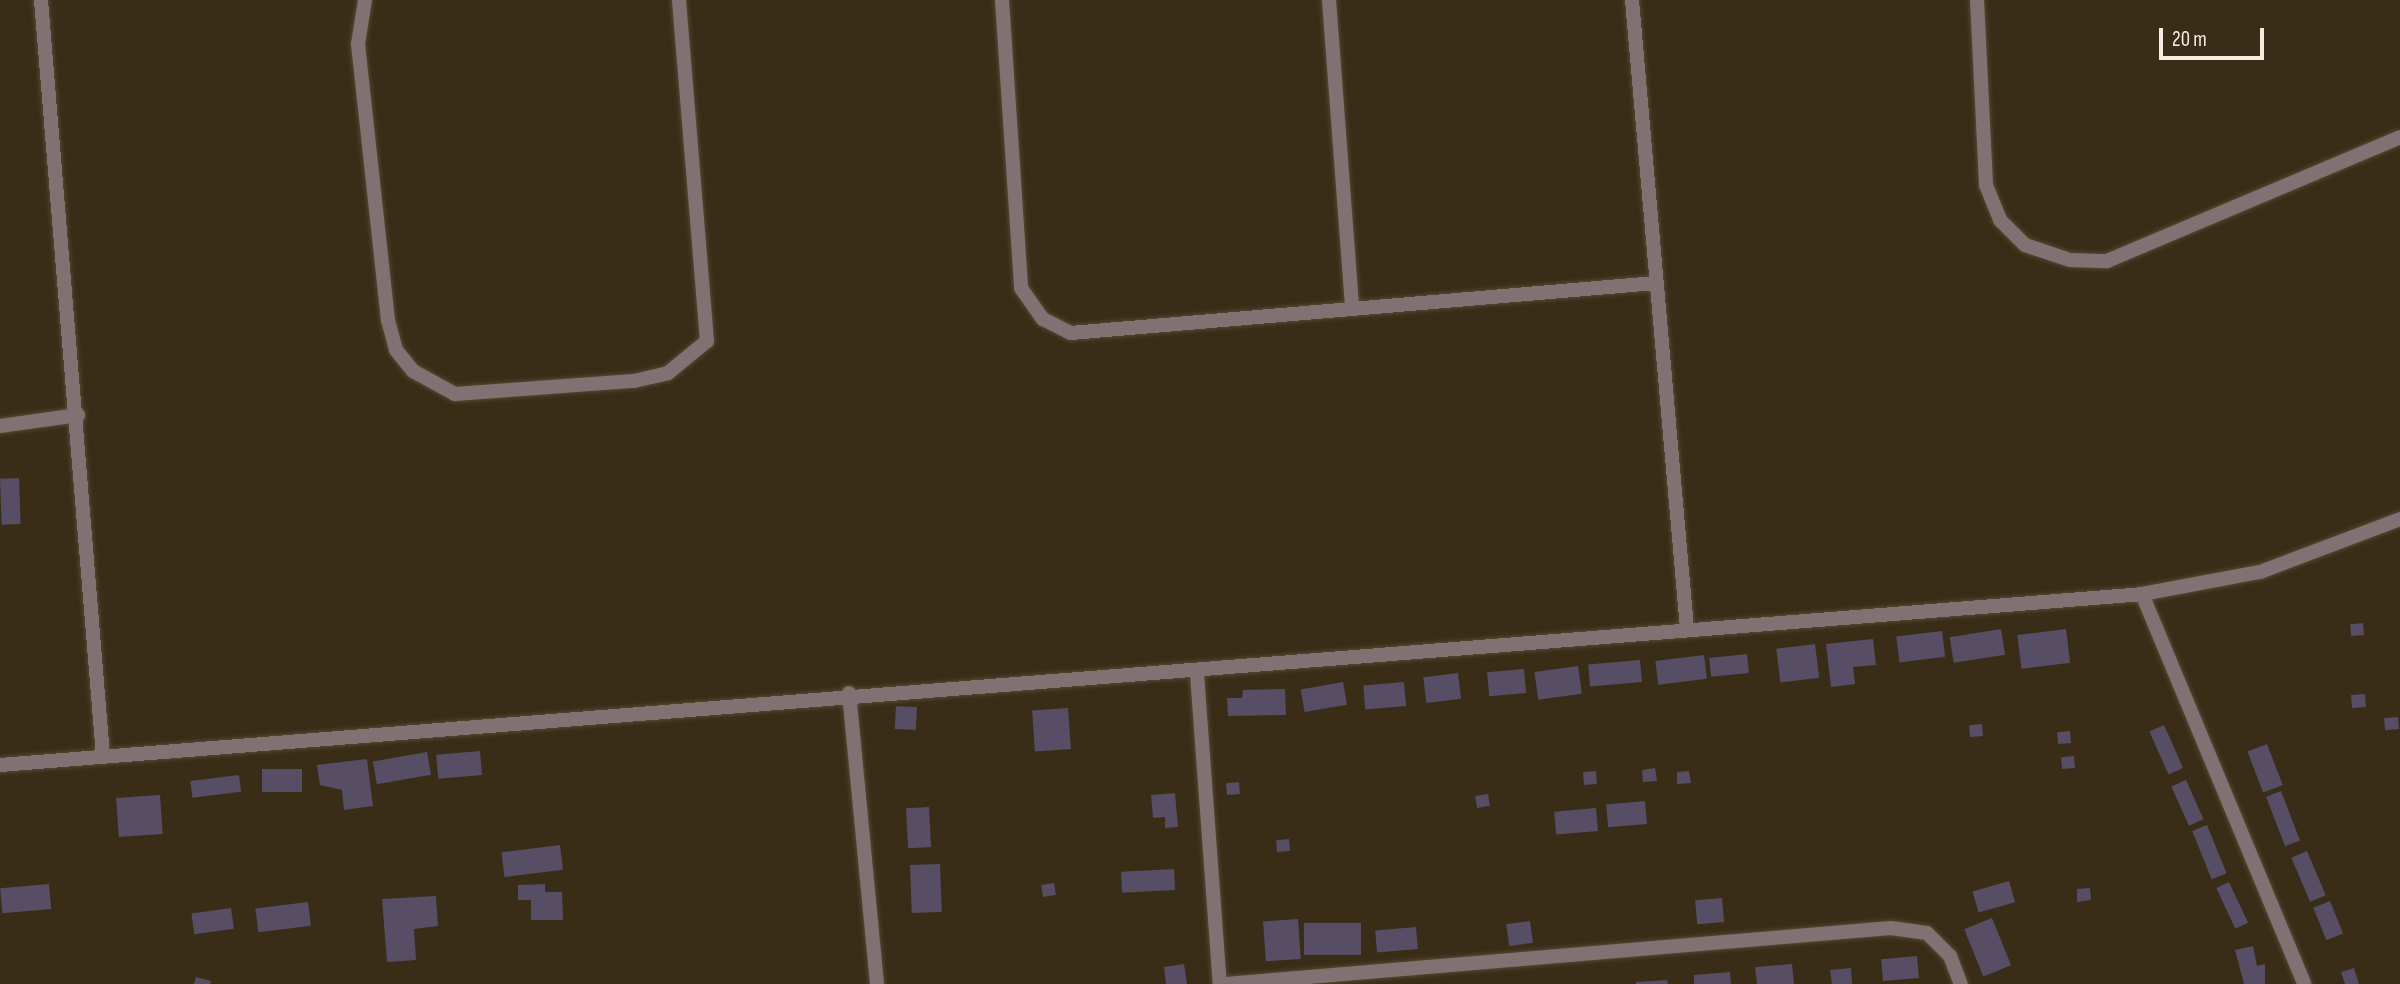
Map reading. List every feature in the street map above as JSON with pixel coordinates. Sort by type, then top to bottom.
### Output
[{"type":"street","points":[[41,0],[78,415],[103,756]]},
{"type":"street","points":[[365,0],[358,44],[388,320],[396,350],[413,371],[455,394],[634,381],[668,373],[707,341],[679,0]]},
{"type":"street","points":[[1002,0],[1021,288],[1043,319],[1071,332],[1655,283]]},
{"type":"street","points":[[1329,0],[1352,308]]},
{"type":"street","points":[[1632,0],[1687,629]]},
{"type":"street","points":[[1977,0],[1986,185],[2000,220],[2025,245],[2070,260],[2107,261],[2400,137]]},
{"type":"street","points":[[0,426],[78,415]]},
{"type":"street","points":[[0,765],[849,693],[1198,674],[1687,629],[2141,594],[2260,572],[2400,519]]},
{"type":"street","points":[[2141,594],[2304,984]]},
{"type":"street","points":[[1198,674],[1220,984]]},
{"type":"street","points":[[849,693],[877,984]]},
{"type":"street","points":[[1226,984],[1891,928],[1927,933],[1950,956],[1961,984]]},
{"type":"building","points":[[19,478],[21,524],[2,525],[0,479]]},
{"type":"building","points":[[2363,623],[2364,635],[2351,636],[2350,624]]},
{"type":"building","points":[[2001,629],[2005,655],[1954,663],[1950,637]]},
{"type":"building","points":[[2066,629],[2070,663],[2022,669],[2017,635]]},
{"type":"building","points":[[1942,631],[1945,657],[1900,662],[1896,637]]},
{"type":"building","points":[[1873,639],[1876,665],[1853,667],[1855,684],[1831,687],[1826,644]]},
{"type":"building","points":[[1815,644],[1819,678],[1780,682],[1776,649]]},
{"type":"building","points":[[1747,654],[1749,673],[1711,677],[1709,658]]},
{"type":"building","points":[[1704,655],[1707,679],[1658,685],[1655,661]]},
{"type":"building","points":[[1640,660],[1642,682],[1590,686],[1588,665]]},
{"type":"building","points":[[1578,666],[1582,694],[1538,700],[1534,672]]},
{"type":"building","points":[[1524,669],[1526,693],[1489,696],[1487,672]]},
{"type":"building","points":[[1458,673],[1461,699],[1426,703],[1423,677]]},
{"type":"building","points":[[1343,682],[1347,705],[1305,712],[1301,689]]},
{"type":"building","points":[[1404,682],[1406,706],[1365,709],[1363,686]]},
{"type":"building","points":[[1285,689],[1286,715],[1228,716],[1227,698],[1242,698],[1243,690]]},
{"type":"building","points":[[2365,694],[2366,707],[2352,708],[2351,695]]},
{"type":"building","points":[[896,706],[917,707],[916,730],[895,729]]},
{"type":"building","points":[[1068,708],[1071,749],[1035,751],[1032,711]]},
{"type":"building","points":[[2398,717],[2399,729],[2385,730],[2384,718]]},
{"type":"building","points":[[1982,724],[1983,736],[1970,737],[1969,725]]},
{"type":"building","points":[[2164,725],[2183,768],[2168,774],[2149,732]]},
{"type":"building","points":[[2070,731],[2071,743],[2058,744],[2057,732]]},
{"type":"building","points":[[2267,744],[2283,785],[2263,793],[2247,752]]},
{"type":"building","points":[[480,751],[482,775],[438,779],[436,755]]},
{"type":"building","points":[[427,752],[431,775],[377,784],[373,762]]},
{"type":"building","points":[[2074,756],[2075,768],[2062,769],[2061,757]]},
{"type":"building","points":[[367,759],[373,806],[344,810],[342,790],[320,785],[317,765]]},
{"type":"building","points":[[1655,768],[1657,781],[1643,782],[1642,770]]},
{"type":"building","points":[[262,769],[302,769],[302,792],[262,792]]},
{"type":"building","points":[[1596,771],[1597,784],[1584,785],[1583,772]]},
{"type":"building","points":[[1689,771],[1691,783],[1677,784],[1677,772]]},
{"type":"building","points":[[239,775],[241,792],[192,798],[190,781]]},
{"type":"building","points":[[2186,780],[2203,819],[2189,826],[2171,787]]},
{"type":"building","points":[[1239,782],[1240,794],[1227,795],[1226,783]]},
{"type":"building","points":[[2281,791],[2300,840],[2285,846],[2266,797]]},
{"type":"building","points":[[1175,793],[1178,827],[1165,828],[1165,817],[1153,818],[1151,795]]},
{"type":"building","points":[[1488,794],[1490,806],[1477,808],[1475,796]]},
{"type":"building","points":[[160,795],[163,834],[119,837],[116,798]]},
{"type":"building","points":[[1645,801],[1647,824],[1608,827],[1606,804]]},
{"type":"building","points":[[929,807],[931,847],[908,848],[906,808]]},
{"type":"building","points":[[1596,808],[1598,831],[1556,835],[1554,812]]},
{"type":"building","points":[[2207,825],[2226,873],[2212,879],[2192,831]]},
{"type":"building","points":[[1289,839],[1290,851],[1277,852],[1276,840]]},
{"type":"building","points":[[560,845],[563,870],[504,877],[501,852]]},
{"type":"building","points":[[2307,851],[2326,895],[2310,902],[2291,858]]},
{"type":"building","points":[[940,864],[942,912],[912,913],[910,865]]},
{"type":"building","points":[[1174,869],[1175,890],[1122,893],[1121,872]]},
{"type":"building","points":[[2009,881],[2015,902],[1979,913],[1972,891]]},
{"type":"building","points":[[2229,882],[2248,923],[2235,929],[2216,888]]},
{"type":"building","points":[[1054,883],[1056,895],[1043,897],[1041,885]]},
{"type":"building","points":[[49,884],[51,909],[2,913],[0,888]]},
{"type":"building","points":[[545,884],[545,892],[562,892],[563,920],[531,920],[531,900],[518,900],[518,885]]},
{"type":"building","points":[[2090,888],[2091,900],[2077,902],[2077,889]]},
{"type":"building","points":[[436,896],[438,926],[414,929],[416,960],[387,962],[382,899]]},
{"type":"building","points":[[1722,898],[1724,922],[1697,924],[1695,900]]},
{"type":"building","points":[[2330,901],[2343,933],[2326,940],[2313,908]]},
{"type":"building","points":[[308,902],[311,926],[258,932],[255,908]]},
{"type":"building","points":[[231,908],[234,929],[194,934],[191,914]]},
{"type":"building","points":[[1992,918],[2011,965],[1983,977],[1964,929]]},
{"type":"building","points":[[1298,919],[1301,959],[1266,961],[1263,921]]},
{"type":"building","points":[[1530,921],[1533,943],[1509,946],[1506,924]]},
{"type":"building","points":[[1304,923],[1361,923],[1361,955],[1304,955]]},
{"type":"building","points":[[1416,927],[1418,949],[1377,952],[1375,931]]},
{"type":"building","points":[[2253,946],[2257,966],[2265,964],[2265,984],[2244,984],[2235,950]]},
{"type":"building","points":[[1917,956],[1919,978],[1883,981],[1881,959]]},
{"type":"building","points":[[1184,964],[1187,984],[1166,984],[1164,967]]},
{"type":"building","points":[[1792,964],[1794,984],[1757,984],[1755,967]]},
{"type":"building","points":[[1851,968],[1852,984],[1832,984],[1830,970]]},
{"type":"building","points":[[2354,968],[2359,984],[2345,984],[2341,972]]},
{"type":"building","points":[[1730,972],[1731,984],[1694,984],[1694,975]]},
{"type":"building","points":[[196,977],[211,981],[210,984],[194,984]]},
{"type":"building","points":[[1667,980],[1668,984],[1636,984],[1636,982]]}]
